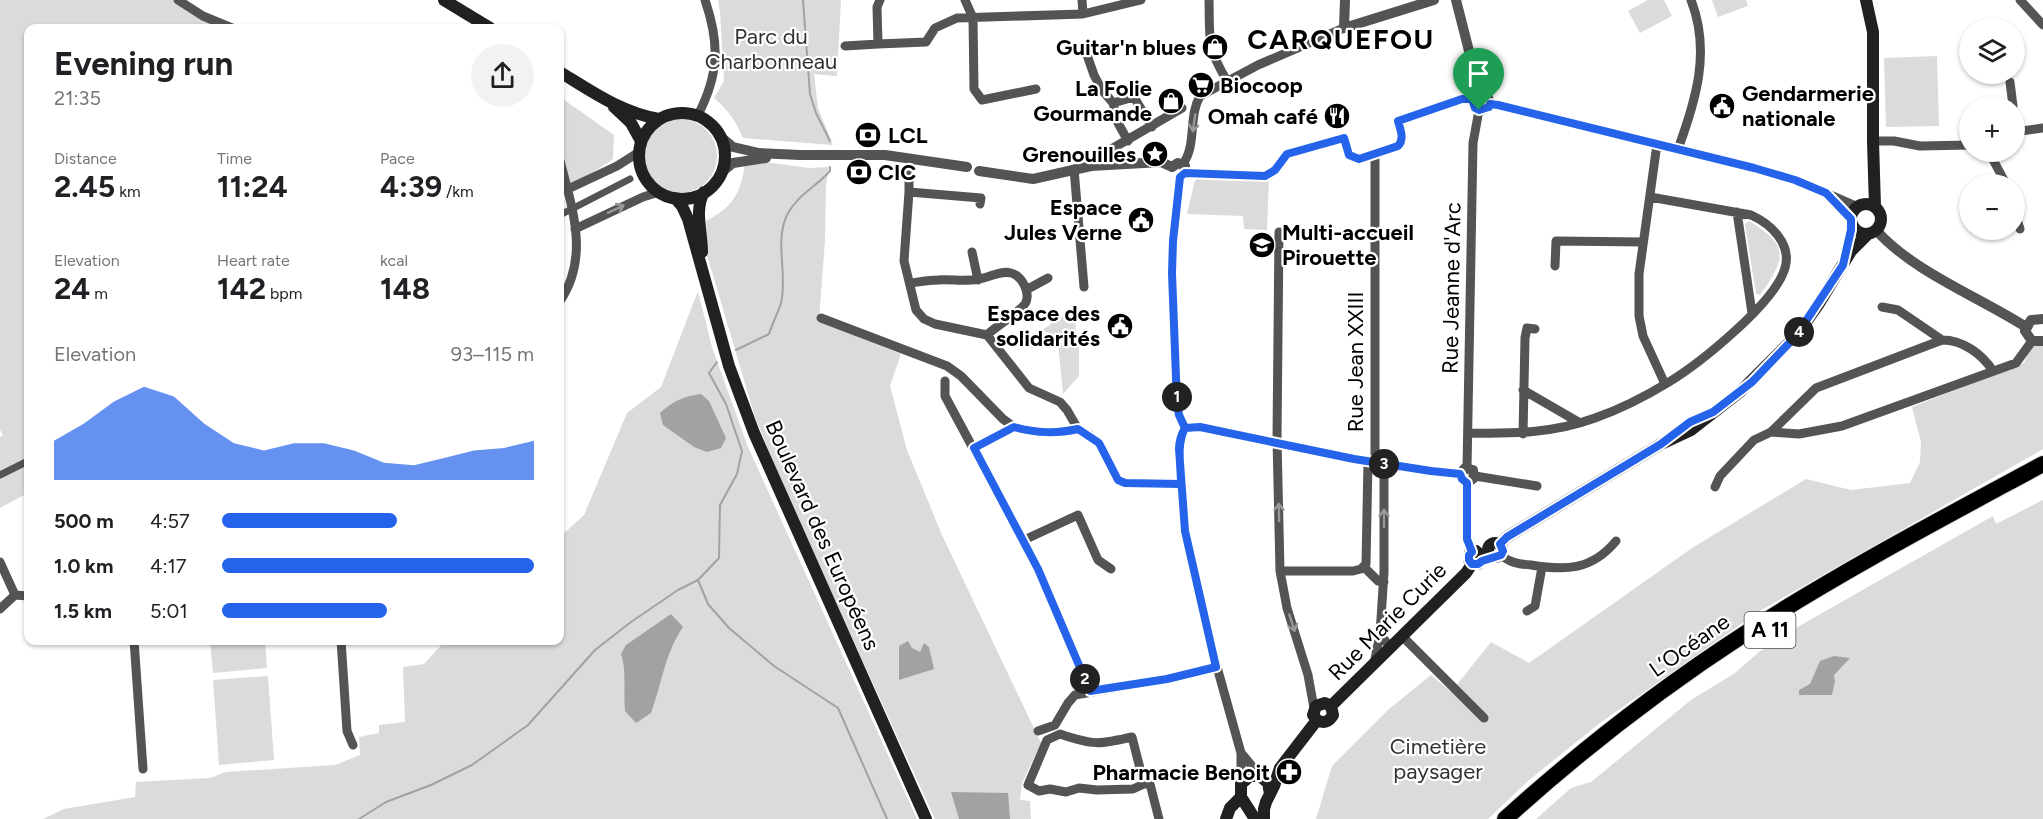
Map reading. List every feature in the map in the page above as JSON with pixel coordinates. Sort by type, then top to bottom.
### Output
[{"type":"highway","name":"L’Océane","points":[[1505,819],[1605,734],[1667,687],[1745,633],[1895,544],[2043,464]]},
{"type":"highway","name":"L’Océane","points":[[1520,819],[1611,743],[1737,651],[1863,574],[2043,476]]},
{"type":"main road","points":[[444,0],[483,24]]},
{"type":"main road","points":[[1485,554],[1507,537],[1661,444],[1691,430],[1752,382],[1790,343],[1814,312],[1856,245],[1872,232],[1881,218],[1875,207],[1873,33],[1866,0]]},
{"type":"main road","points":[[564,74],[609,102],[642,116],[659,119]]},
{"type":"main road","points":[[609,102],[631,123],[640,146],[642,172],[659,192],[675,198],[695,197],[712,187],[722,172],[725,154],[721,137],[712,124],[698,115],[682,112],[666,115],[651,125],[640,146]]},
{"type":"main road","points":[[1860,206],[1874,167]]},
{"type":"main road","points":[[701,261],[703,250],[699,208],[704,192]]},
{"type":"main road","points":[[675,198],[684,209],[701,261]]},
{"type":"main road","points":[[1843,265],[1853,212],[1860,206],[1869,204],[1875,207]]},
{"type":"main road","points":[[1852,221],[1857,230],[1872,232]]},
{"type":"main road","name":"Boulevard des Européens","points":[[701,261],[729,366],[754,433],[926,819]]},
{"type":"main road","name":"Rue Marie Curie","points":[[1316,714],[1322,703],[1331,706],[1485,554]]},
{"type":"main road","points":[[1264,819],[1263,809],[1280,768],[1316,714]]},
{"type":"main road","points":[[1255,819],[1240,792],[1241,784],[1248,777],[1262,777],[1280,768]]},
{"type":"main road","points":[[1244,800],[1257,806],[1268,798],[1269,786],[1262,777]]},
{"type":"main road","points":[[1227,819],[1230,808],[1244,800]]},
{"type":"street","points":[[178,0],[203,16],[222,24]]},
{"type":"street","points":[[698,115],[710,90],[716,57],[705,0]]},
{"type":"street","points":[[878,44],[877,7],[880,0]]},
{"type":"street","points":[[965,0],[973,18],[974,89],[982,100],[1036,89]]},
{"type":"street","points":[[1083,0],[1083,14]]},
{"type":"street","points":[[845,46],[926,42],[935,28],[957,18],[1083,14],[1141,0]]},
{"type":"street","points":[[1209,0],[1208,36],[1211,50],[1227,81]]},
{"type":"street","points":[[1344,28],[1345,0]]},
{"type":"street","points":[[1241,784],[1242,753],[1216,667],[1185,531],[1181,484],[1179,443],[1185,428],[1177,404],[1173,241],[1183,172],[1190,151],[1196,104],[1200,96],[1264,62],[1344,28],[1434,0]]},
{"type":"street","points":[[1456,0],[1476,97],[1475,108],[1479,110],[1489,107],[1490,104]]},
{"type":"street","points":[[1678,149],[1700,81],[1702,56],[1699,28],[1691,0]]},
{"type":"street","points":[[2020,0],[2043,25]]},
{"type":"street","points":[[1088,55],[1094,75],[1102,90],[1113,103],[1118,123],[1128,141]]},
{"type":"street","points":[[722,172],[733,163],[824,154],[885,155],[967,167],[972,162],[979,165],[979,171],[1033,179],[1091,166],[1161,162],[1172,166],[1172,174],[1183,172],[1265,176],[1275,170],[1282,158],[1290,153],[1344,138],[1349,155],[1359,159],[1398,146],[1402,142],[1402,119],[1462,99],[1486,96],[1490,104],[1795,180],[1860,206]]},
{"type":"street","points":[[1113,103],[1134,97],[1152,126]]},
{"type":"street","points":[[1091,166],[1096,158],[1182,108]]},
{"type":"street","name":"Rue Jeanne d'Arc","points":[[1467,475],[1473,143],[1479,110]]},
{"type":"street","points":[[2025,131],[2043,128]]},
{"type":"street","points":[[721,137],[742,150],[800,155]]},
{"type":"street","points":[[1873,141],[1894,141],[1930,147],[1959,146]]},
{"type":"street","points":[[1657,144],[1639,274],[1639,316],[1646,343],[1665,384]]},
{"type":"street","points":[[568,189],[616,166],[640,146]]},
{"type":"street","name":"Rue Jean XXIII","points":[[1365,565],[1371,462],[1375,154]]},
{"type":"street","points":[[1074,169],[1084,287]]},
{"type":"street","points":[[564,175],[573,208],[577,240],[574,268],[564,294]]},
{"type":"street","points":[[909,175],[904,261],[916,310],[924,319],[935,324],[987,335],[1029,388],[1060,402],[1078,429],[1099,443],[1118,480],[1125,483],[1181,484]]},
{"type":"street","points":[[564,213],[630,179]]},
{"type":"street","points":[[575,229],[634,201],[659,192]]},
{"type":"street","points":[[909,192],[981,198],[980,204]]},
{"type":"street","points":[[1826,193],[1852,221]]},
{"type":"street","points":[[1469,433],[1524,434],[1580,423],[1615,410],[1665,384],[1701,359],[1752,314],[1783,273],[1786,254],[1780,238],[1760,219],[1737,212],[1650,197]]},
{"type":"street","points":[[1737,212],[1752,314]]},
{"type":"street","points":[[1279,232],[1277,443],[1280,571],[1287,608],[1308,675],[1316,714]]},
{"type":"street","points":[[1872,232],[1911,259],[2026,327]]},
{"type":"street","points":[[1555,266],[1556,241],[1643,242]]},
{"type":"street","points":[[972,252],[978,280]]},
{"type":"street","points":[[910,283],[936,280],[978,280],[1003,272],[1012,273],[1021,280],[1026,290],[1026,301],[1021,310],[998,324],[987,335]]},
{"type":"street","points":[[1026,290],[1048,278]]},
{"type":"street","points":[[1882,307],[1898,310],[1942,340]]},
{"type":"street","points":[[821,318],[946,366],[961,376],[1014,427],[1050,433],[1078,429]]},
{"type":"street","points":[[1771,432],[1799,434],[1842,426],[2016,363],[2038,341],[2026,335],[2026,327],[2031,320],[2043,319]]},
{"type":"street","points":[[1524,434],[1525,338],[1527,328],[1535,329]]},
{"type":"street","points":[[1715,487],[1720,476],[1754,440],[1771,432],[1816,388],[1942,340],[1954,340],[1984,357],[1993,372]]},
{"type":"street","points":[[945,381],[945,396],[1024,540],[1090,691]]},
{"type":"street","points":[[1523,390],[1580,423]]},
{"type":"street","points":[[974,448],[1014,427]]},
{"type":"street","points":[[1185,428],[1200,427],[1371,462],[1537,486]]},
{"type":"street","points":[[0,475],[24,463]]},
{"type":"street","points":[[1374,664],[1382,623],[1384,477],[1387,464]]},
{"type":"street","name":"Rue Marie Curie","points":[[1467,475],[1467,539],[1485,554]]},
{"type":"street","points":[[1024,540],[1078,515],[1098,560],[1111,569]]},
{"type":"street","points":[[1485,554],[1511,562],[1564,569],[1591,562],[1606,554],[1616,542]]},
{"type":"street","points":[[0,562],[15,595]]},
{"type":"street","points":[[1280,571],[1353,571],[1365,565],[1384,577]]},
{"type":"street","points":[[1527,611],[1535,606],[1542,567]]},
{"type":"street","points":[[0,609],[15,595],[24,596]]},
{"type":"street","points":[[1382,623],[1397,641],[1484,718]]},
{"type":"street","points":[[1380,634],[1397,641]]},
{"type":"street","points":[[134,645],[143,769]]},
{"type":"street","points":[[341,645],[347,731],[353,745]]},
{"type":"street","points":[[1038,730],[1055,725],[1075,695],[1167,679],[1216,667]]},
{"type":"street","points":[[1144,784],[1132,737],[1087,744],[1060,734],[1047,740],[1028,784],[1039,791],[1050,789],[1066,792],[1079,788],[1133,789],[1150,784],[1160,819]]},
{"type":"street","points":[[1242,753],[1262,777]]},
{"type":"green space","points":[[0,0],[181,0],[218,24],[24,24],[24,495],[0,508],[0,437],[3,435],[0,430]]},
{"type":"green space","name":"Parc du Charbonneau","points":[[718,0],[841,0],[837,76],[814,74],[818,108],[833,145],[743,138],[731,116],[714,98],[724,81]]},
{"type":"green space","points":[[1648,0],[1664,0],[1672,16],[1640,33],[1628,11]]},
{"type":"green space","points":[[1712,0],[1746,0],[1748,6],[1718,17]]},
{"type":"green space","points":[[1937,56],[1939,126],[1886,127],[1884,58]]},
{"type":"green space","points":[[564,100],[614,135],[613,159],[564,191]]},
{"type":"green space","points":[[680,119],[701,125],[711,135],[717,156],[711,177],[701,187],[680,193],[659,187],[649,177],[643,156],[649,135],[659,125]]},
{"type":"green space","points":[[772,163],[809,168],[829,167],[826,185],[825,240],[819,321],[901,354],[890,386],[907,450],[942,535],[1041,743],[1022,783],[1020,800],[1030,801],[1031,819],[935,819],[789,500],[755,417],[707,255],[704,222],[722,211],[733,199],[741,184],[745,164]]},
{"type":"green space","points":[[1269,178],[1267,230],[1244,229],[1243,216],[1187,214],[1194,184],[1196,179]]},
{"type":"green space","points":[[1749,221],[1772,238],[1780,254],[1775,271],[1760,295],[1756,294],[1745,224]]},
{"type":"green space","points":[[698,291],[712,347],[748,447],[917,819],[43,819],[64,809],[135,797],[136,782],[210,778],[226,772],[335,765],[360,755],[359,737],[379,733],[379,725],[405,722],[403,667],[424,664],[441,645],[564,645],[564,533],[584,515],[627,413],[661,387]]},
{"type":"green space","points":[[1075,308],[1076,338],[1059,338],[1042,330]]},
{"type":"green space","points":[[1079,342],[1079,376],[1063,394],[1058,343]]},
{"type":"green space","name":"Cimetière paysager","points":[[2032,345],[2043,346],[2043,449],[1758,612],[1600,723],[1528,781],[1488,819],[1316,819],[1332,766],[1389,709],[1431,675],[1451,692],[1491,642],[1529,663],[1692,548],[1806,479],[1851,490],[1910,483],[1920,462],[1921,442],[1912,407],[2024,363]]},
{"type":"green space","points":[[2043,500],[2043,819],[1536,819],[1571,788],[1591,782],[1691,700],[1735,673],[1759,652],[1801,625],[1993,516],[1996,524]]},
{"type":"green space","points":[[210,645],[265,645],[267,668],[213,673]]},
{"type":"green space","points":[[268,676],[274,760],[219,765],[213,680]]},
{"type":"shaded area","points":[[701,394],[709,401],[726,438],[721,448],[707,452],[694,447],[663,425],[660,413],[679,400]]},
{"type":"shaded area","points":[[671,614],[683,627],[672,647],[651,713],[636,723],[625,711],[621,654],[626,645]]},
{"type":"shaded area","points":[[908,641],[912,648],[920,652],[924,643],[929,647],[934,669],[899,680],[899,646]]},
{"type":"shaded area","points":[[1834,656],[1850,658],[1834,675],[1832,695],[1799,695],[1799,690],[1810,684],[1820,661]]},
{"type":"shaded area","points":[[951,792],[1008,793],[1010,819],[959,819]]},
{"type":"waterway","points":[[803,0],[810,94],[816,113],[830,141]]},
{"type":"waterway","points":[[736,350],[769,334],[783,292],[781,248],[783,226],[787,215],[796,202],[825,177],[830,167]]},
{"type":"waterway","points":[[359,819],[386,802],[431,785],[472,765],[528,725],[595,650],[678,590],[698,580],[719,558],[720,505],[737,474],[742,451],[726,404],[709,373],[717,362]]},
{"type":"waterway","points":[[698,580],[708,604],[729,628],[774,666],[838,708],[887,819]]},
{"type":"place","name":"Guitar'n blues","points":[[1215,47]]},
{"type":"place","name":"Biocoop","points":[[1201,85]]},
{"type":"place","name":"La Folie Gourmande","points":[[1171,101]]},
{"type":"place","name":"Gendarmerie nationale","points":[[1722,106]]},
{"type":"place","name":"Omah café","points":[[1337,116]]},
{"type":"place","name":"LCL","points":[[868,135]]},
{"type":"place","name":"Grenouilles","points":[[1155,154]]},
{"type":"place","name":"CIC","points":[[859,172]]},
{"type":"place","name":"Espace Jules Verne","points":[[1141,220]]},
{"type":"place","name":"Multi-accueil Pirouette","points":[[1262,245]]},
{"type":"place","name":"Espace des solidarités","points":[[1120,326]]},
{"type":"place","name":"Pharmacie Benoit","points":[[1289,772]]},
{"type":"district","name":"CARQUEFOU","points":[[1341,39]]},
{"type":"route","points":[[1479,110],[1475,108],[1472,99],[1462,99],[1398,121],[1402,138],[1398,146],[1359,159],[1349,155],[1344,138],[1287,154],[1275,170],[1265,176],[1189,175],[1185,173],[1180,177],[1175,212],[1172,273],[1177,404],[1185,428],[1180,438],[1179,443],[1179,449],[1181,471],[1181,484],[1125,483],[1118,480],[1099,443],[1078,429],[1050,433],[1014,427],[974,448],[1038,569],[1090,691],[1167,679],[1216,667],[1185,531],[1181,484],[1179,449],[1180,438],[1182,435],[1185,428],[1200,427],[1354,459],[1460,474],[1463,481],[1467,483],[1467,539],[1472,552],[1469,560],[1474,565],[1492,557],[1497,558],[1503,551],[1500,544],[1507,537],[1661,444],[1690,422],[1713,412],[1742,391],[1796,336],[1843,265],[1851,230],[1851,219],[1834,200],[1819,190],[1754,168],[1498,105],[1490,104],[1484,111],[1479,110]]}]
